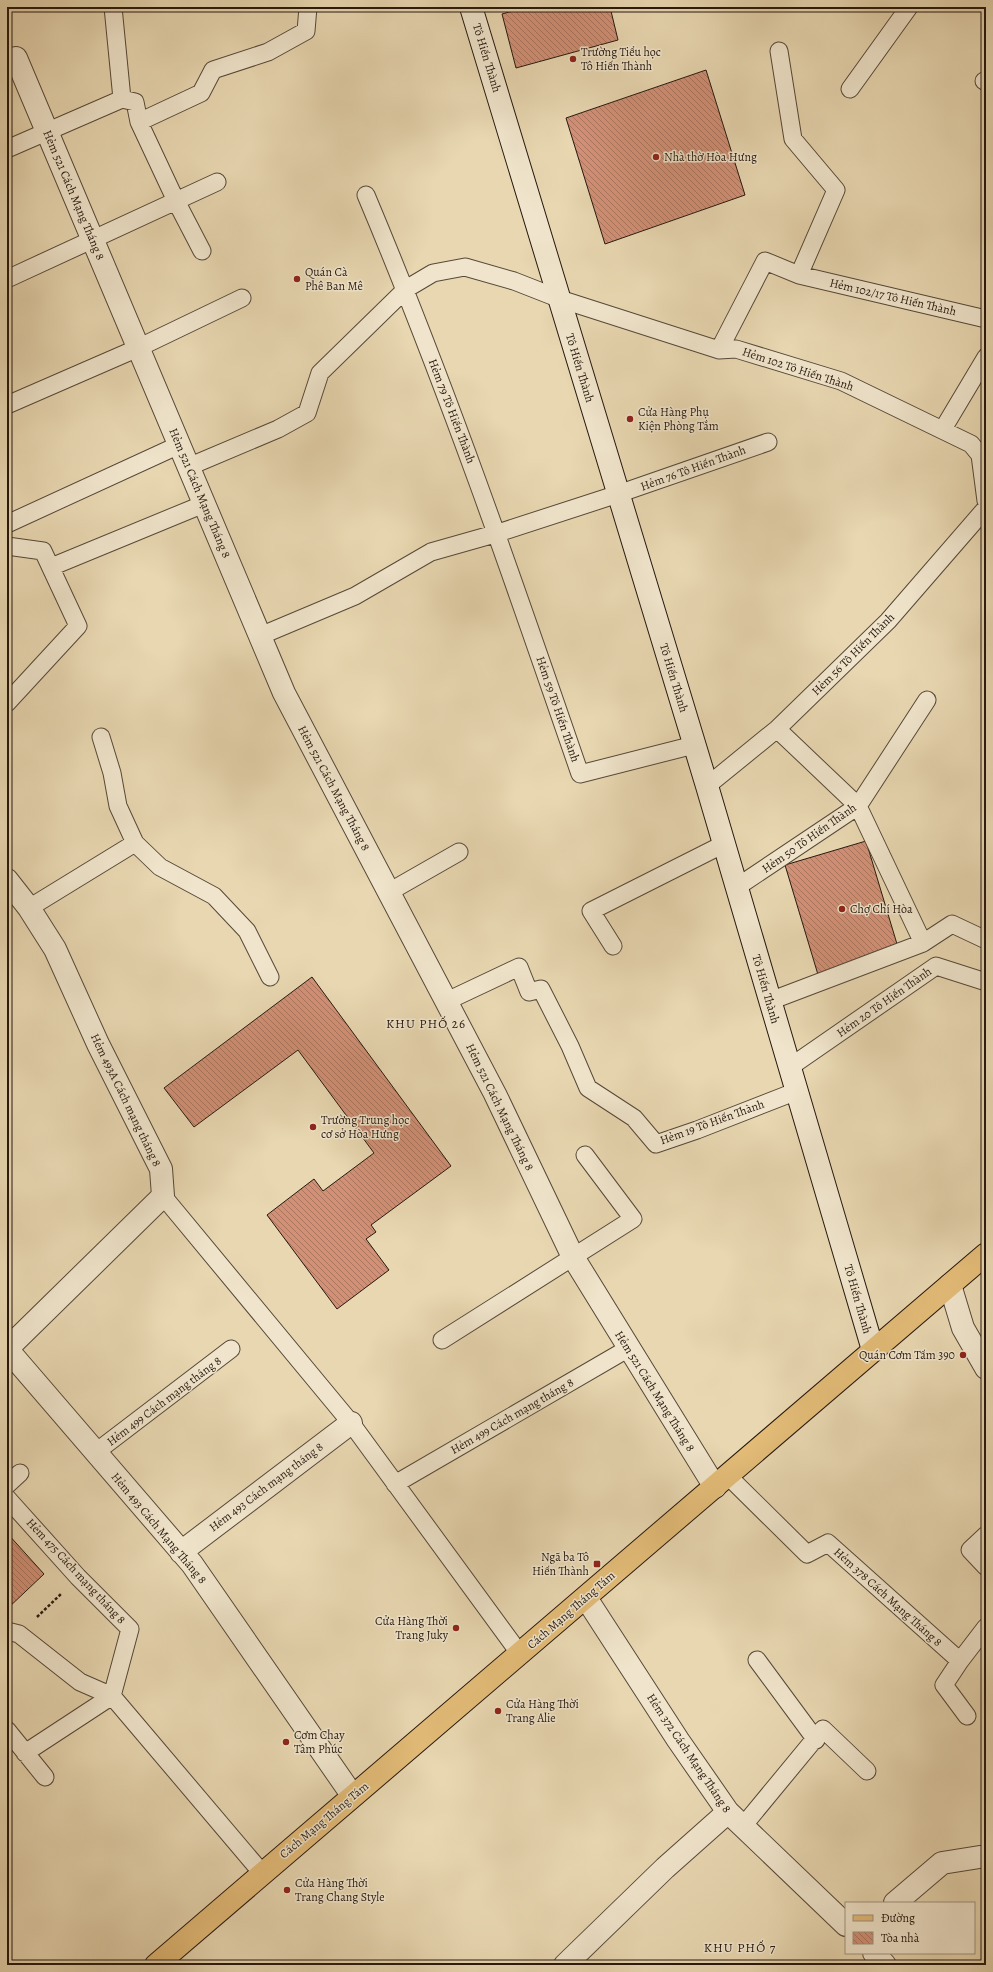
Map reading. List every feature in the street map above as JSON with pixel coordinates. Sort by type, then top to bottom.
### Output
[{"type":"main road","name":"Cách Mạng Tháng Tám","points":[[156,1965],[352,1795],[586,1598],[986,1254]]},
{"type":"street","name":"Tô Hiến Thành","points":[[471,7],[707,786],[873,1350]]},
{"type":"street","name":"Hẻm 521 Cách Mạng Tháng 8","points":[[11,56],[47,131],[284,693],[495,1094],[573,1257],[629,1348],[721,1481]]},
{"type":"street","name":"Hẻm 493A Cách mạng tháng 8","points":[[7,880],[29,908],[55,949],[98,1044],[161,1169],[163,1196]]},
{"type":"street","points":[[7,1349],[163,1196]]},
{"type":"street","points":[[950,1285],[963,1328],[986,1368]]},
{"type":"street","name":"Hẻm 493 Cách Mạng Tháng 8","points":[[7,1349],[196,1570],[352,1795]]},
{"type":"street","name":"Hẻm 493 Cách mạng tháng 8","points":[[181,1552],[350,1423]]},
{"type":"street","name":"Hẻm 372 Cách Mạng Tháng 8","points":[[586,1598],[678,1740],[736,1819],[845,1924]]},
{"type":"street","points":[[565,1965],[664,1868],[736,1819]]},
{"type":"street","points":[[896,1902],[942,1863],[986,1856]]},
{"type":"lane","points":[[113,7],[122,99]]},
{"type":"lane","points":[[139,122],[201,93],[213,70],[268,52],[306,31],[308,7]]},
{"type":"lane","points":[[850,89],[909,7]]},
{"type":"lane","points":[[779,51],[793,139],[836,190],[800,275]]},
{"type":"lane","points":[[7,149],[122,99],[135,102],[139,122],[176,201],[202,251]]},
{"type":"lane","points":[[7,279],[93,241],[217,182]]},
{"type":"lane","name":"Hẻm 79 Tô Hiến Thành","points":[[366,195],[406,289],[498,533]]},
{"type":"lane","name":"Hẻm 102/17 Tô Hiến Thành","points":[[719,350],[764,261],[800,275],[986,319]]},
{"type":"lane","name":"Hẻm 102 Tô Hiến Thành","points":[[188,467],[278,429],[307,412],[320,372],[406,289],[433,273],[465,267],[514,281],[560,299],[719,350],[736,349],[841,381],[943,429],[971,444],[980,455],[986,501]]},
{"type":"lane","points":[[7,405],[138,348],[242,298]]},
{"type":"lane","points":[[943,429],[986,357]]},
{"type":"lane","name":"Hẻm 76 Tô Hiến Thành","points":[[618,494],[768,442]]},
{"type":"lane","points":[[7,524],[179,445]]},
{"type":"lane","points":[[260,636],[355,596],[431,552],[498,533],[618,494]]},
{"type":"lane","points":[[51,567],[204,504]]},
{"type":"lane","name":"Hẻm 56 Tô Hiến Thành","points":[[707,786],[777,729],[888,621],[986,508]]},
{"type":"lane","name":"Hẻm 59 Tô Hiến Thành","points":[[498,533],[580,774],[694,745]]},
{"type":"lane","points":[[7,546],[43,551],[78,626],[7,703]]},
{"type":"lane","name":"Hẻm 50 Tô Hiến Thành","points":[[737,887],[858,806],[927,700]]},
{"type":"lane","points":[[777,729],[858,806],[923,943]]},
{"type":"lane","points":[[101,737],[112,773],[118,806],[135,843],[160,867],[214,896],[247,931],[270,976]]},
{"type":"lane","points":[[29,908],[135,843]]},
{"type":"lane","points":[[613,946],[592,911],[724,844]]},
{"type":"lane","points":[[389,892],[459,852]]},
{"type":"lane","points":[[770,1001],[923,943],[952,924],[986,940]]},
{"type":"lane","name":"Hẻm 20 Tô Hiến Thành","points":[[790,1067],[936,966],[986,982]]},
{"type":"lane","name":"Hẻm 19 Tô Hiến Thành","points":[[447,1001],[519,967],[529,992],[541,989],[570,1046],[588,1088],[634,1118],[656,1144],[697,1130],[796,1091]]},
{"type":"lane","points":[[442,1340],[633,1219],[585,1155]]},
{"type":"lane","points":[[163,1196],[350,1423],[520,1654]]},
{"type":"lane","name":"Hẻm 499 Cách mạng tháng 8","points":[[396,1484],[629,1348]]},
{"type":"lane","name":"Hẻm 499 Cách mạng tháng 8","points":[[96,1452],[231,1349]]},
{"type":"lane","points":[[7,1485],[20,1473]]},
{"type":"lane","name":"Hẻm 378 Cách Mạng Tháng 8","points":[[721,1481],[806,1554],[828,1543],[960,1661]]},
{"type":"lane","name":"Hẻm 475 Cách mạng tháng 8","points":[[7,1498],[78,1577],[130,1629],[112,1696]]},
{"type":"lane","points":[[986,1535],[970,1550],[986,1567]]},
{"type":"lane","points":[[967,1716],[944,1685],[986,1627]]},
{"type":"lane","points":[[13,1632],[80,1682],[112,1696],[262,1873]]},
{"type":"lane","points":[[757,1660],[816,1740]]},
{"type":"lane","points":[[25,1753],[112,1696]]},
{"type":"lane","points":[[7,1730],[45,1777]]},
{"type":"lane","points":[[736,1819],[816,1740],[823,1730],[867,1771]]},
{"type":"path","points":[[13,1632],[78,1577]]},
{"type":"building","points":[[527,7],[610,7],[618,40],[516,68],[502,14]]},
{"type":"building","name":"Nhà thờ Hòa Hưng","points":[[706,70],[745,195],[605,244],[566,118]]},
{"type":"building","name":"Chợ Chí Hòa","points":[[866,841],[900,954],[819,978],[785,865]]},
{"type":"building","points":[[312,977],[451,1166],[371,1225],[376,1232],[366,1239],[389,1270],[337,1309],[267,1215],[314,1179],[323,1191],[374,1153],[298,1050],[194,1127],[164,1088]]},
{"type":"building","points":[[7,1533],[44,1574],[7,1609]]},
{"type":"place","name":"Trường Tiểu học Tô Hiến Thành","points":[[573,59]]},
{"type":"place","name":"Nhà thờ Hòa Hưng","points":[[656,157]]},
{"type":"place","name":"Quán Cà Phê Ban Mê","points":[[297,279]]},
{"type":"place","name":"Cửa Hàng Phụ Kiện Phòng Tắm","points":[[630,419]]},
{"type":"place","name":"Chợ Chí Hòa","points":[[842,909]]},
{"type":"place","name":"Trường Trung học cơ sở Hòa Hưng","points":[[313,1127]]},
{"type":"place","name":"Quán Cơm Tấm 390","points":[[963,1355]]},
{"type":"place","name":"Ngã ba Tô Hiến Thành","points":[[597,1564]]},
{"type":"place","name":"Cửa Hàng Thời Trang Juky","points":[[456,1628]]},
{"type":"place","name":"Cửa Hàng Thời Trang Alie","points":[[498,1711]]},
{"type":"place","name":"Cơm Chay Tâm Phúc","points":[[286,1742]]},
{"type":"place","name":"Cửa Hàng Thời Trang Chang Style","points":[[287,1890]]},
{"type":"district","name":"KHU PHỐ 26","points":[[426,1023]]},
{"type":"district","name":"KHU PHỐ 7","points":[[740,1947]]}]
